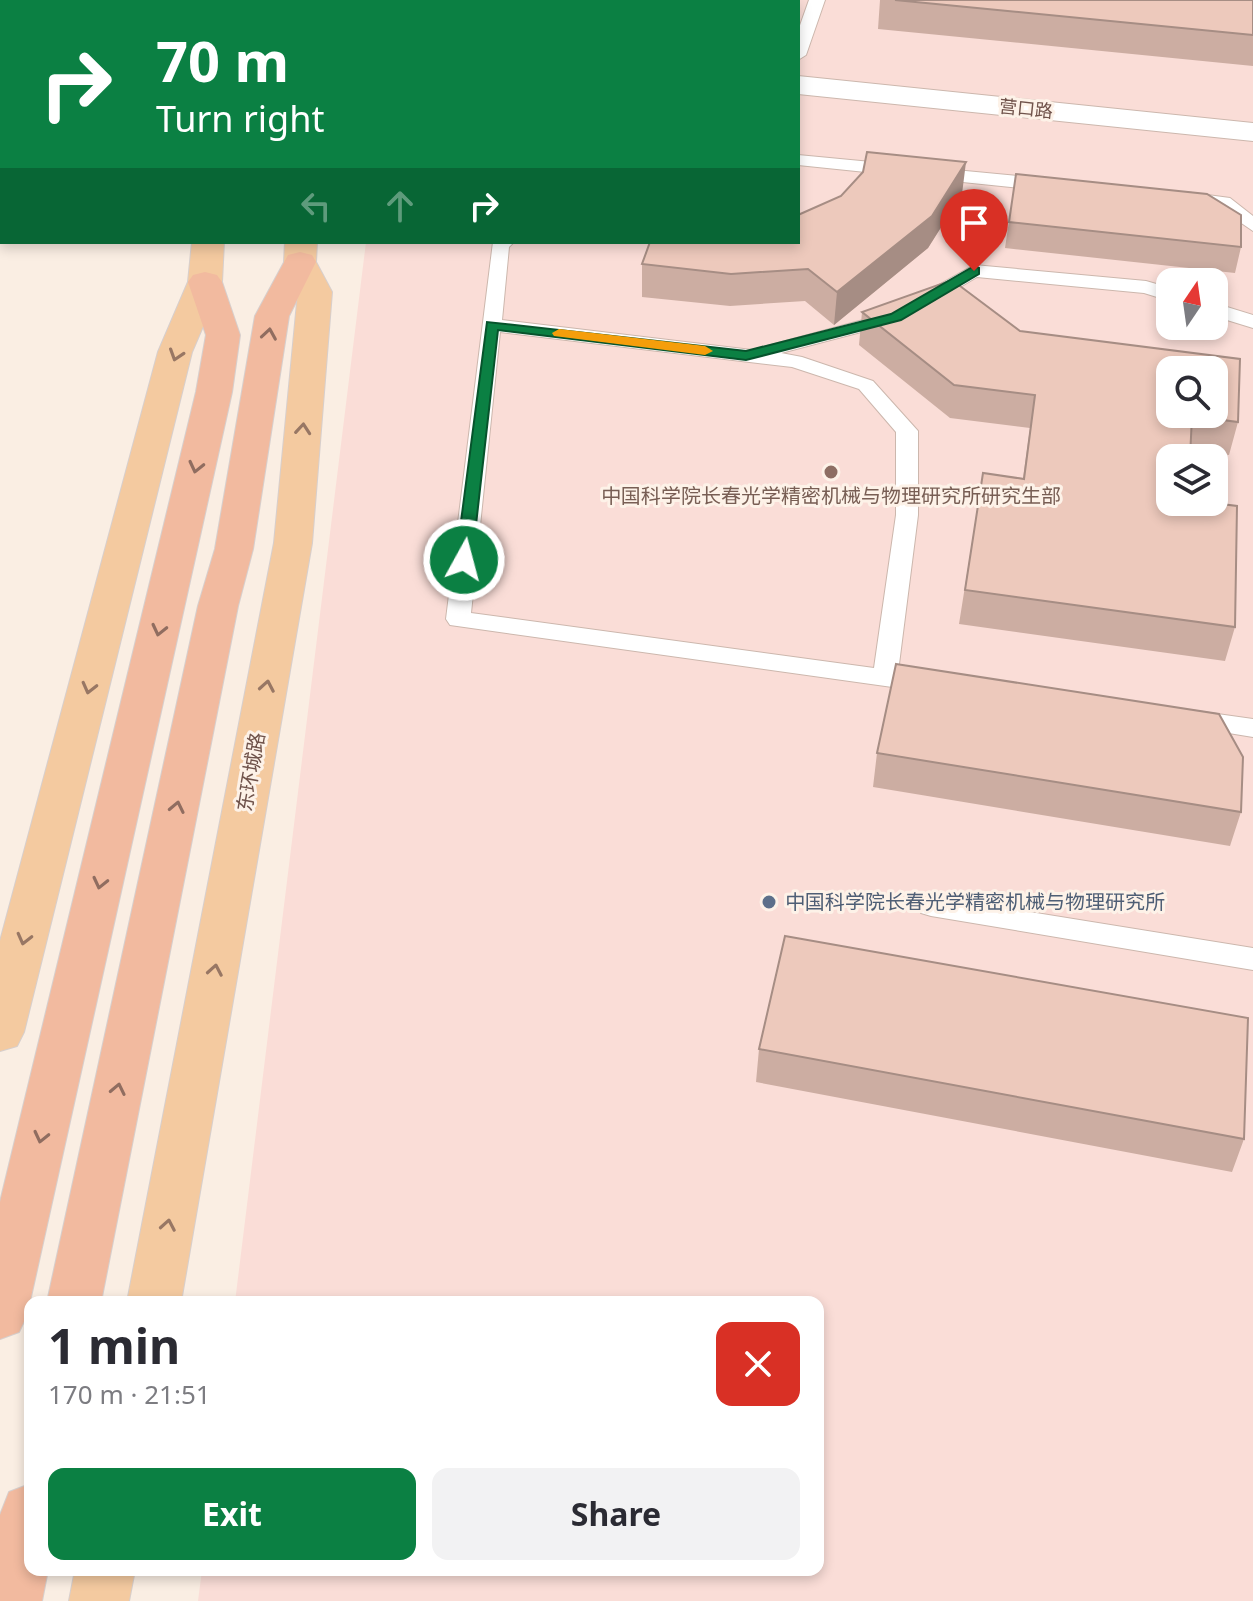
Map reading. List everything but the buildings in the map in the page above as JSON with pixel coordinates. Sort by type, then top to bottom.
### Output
[{"type":"highway","points":[[75,1296],[218,606],[234,549],[272,316],[301,252]]},
{"type":"highway","points":[[0,1315],[214,392],[223,335],[205,282]]},
{"type":"highway","points":[[12,1601],[24,1542]]},
{"type":"main road","points":[[0,1032],[175,352],[205,282],[208,244]]},
{"type":"main road","name":"东环城路","points":[[155,1296],[293,543],[315,292],[301,252]]},
{"type":"main road","points":[[99,1601],[104,1576]]},
{"type":"street","name":"营口路","points":[[800,85],[1253,132]]},
{"type":"lane","points":[[800,49],[817,0]]},
{"type":"lane","points":[[800,160],[1065,186]]},
{"type":"lane","points":[[1160,196],[1223,202],[1253,225]]},
{"type":"lane","points":[[502,244],[458,619],[946,686]]},
{"type":"lane","points":[[746,355],[896,317],[974,271],[1156,290]]},
{"type":"lane","points":[[1228,314],[1253,322]]},
{"type":"lane","points":[[492,325],[795,361],[866,385],[907,431],[907,515],[885,678]]},
{"type":"lane","points":[[1161,715],[1253,725],[1253,742]]},
{"type":"lane","points":[[931,906],[1253,959]]},
{"type":"shaded area","name":"中国科学院长春光学精密机械与物理研究所","points":[[800,0],[1253,0],[1253,1601],[198,1601],[201,1576],[824,1576],[824,1296],[236,1296],[366,244],[800,244]]},
{"type":"slow traffic","points":[[559,333],[705,351]]},
{"type":"place","name":"中国科学院长春光学精密机械与物理研究所研究生部","points":[[831,472]]},
{"type":"place","name":"中国科学院长春光学精密机械与物理研究所","points":[[769,902]]},
{"type":"route","points":[[464,560],[492,325],[746,355],[896,317],[974,271]]}]
